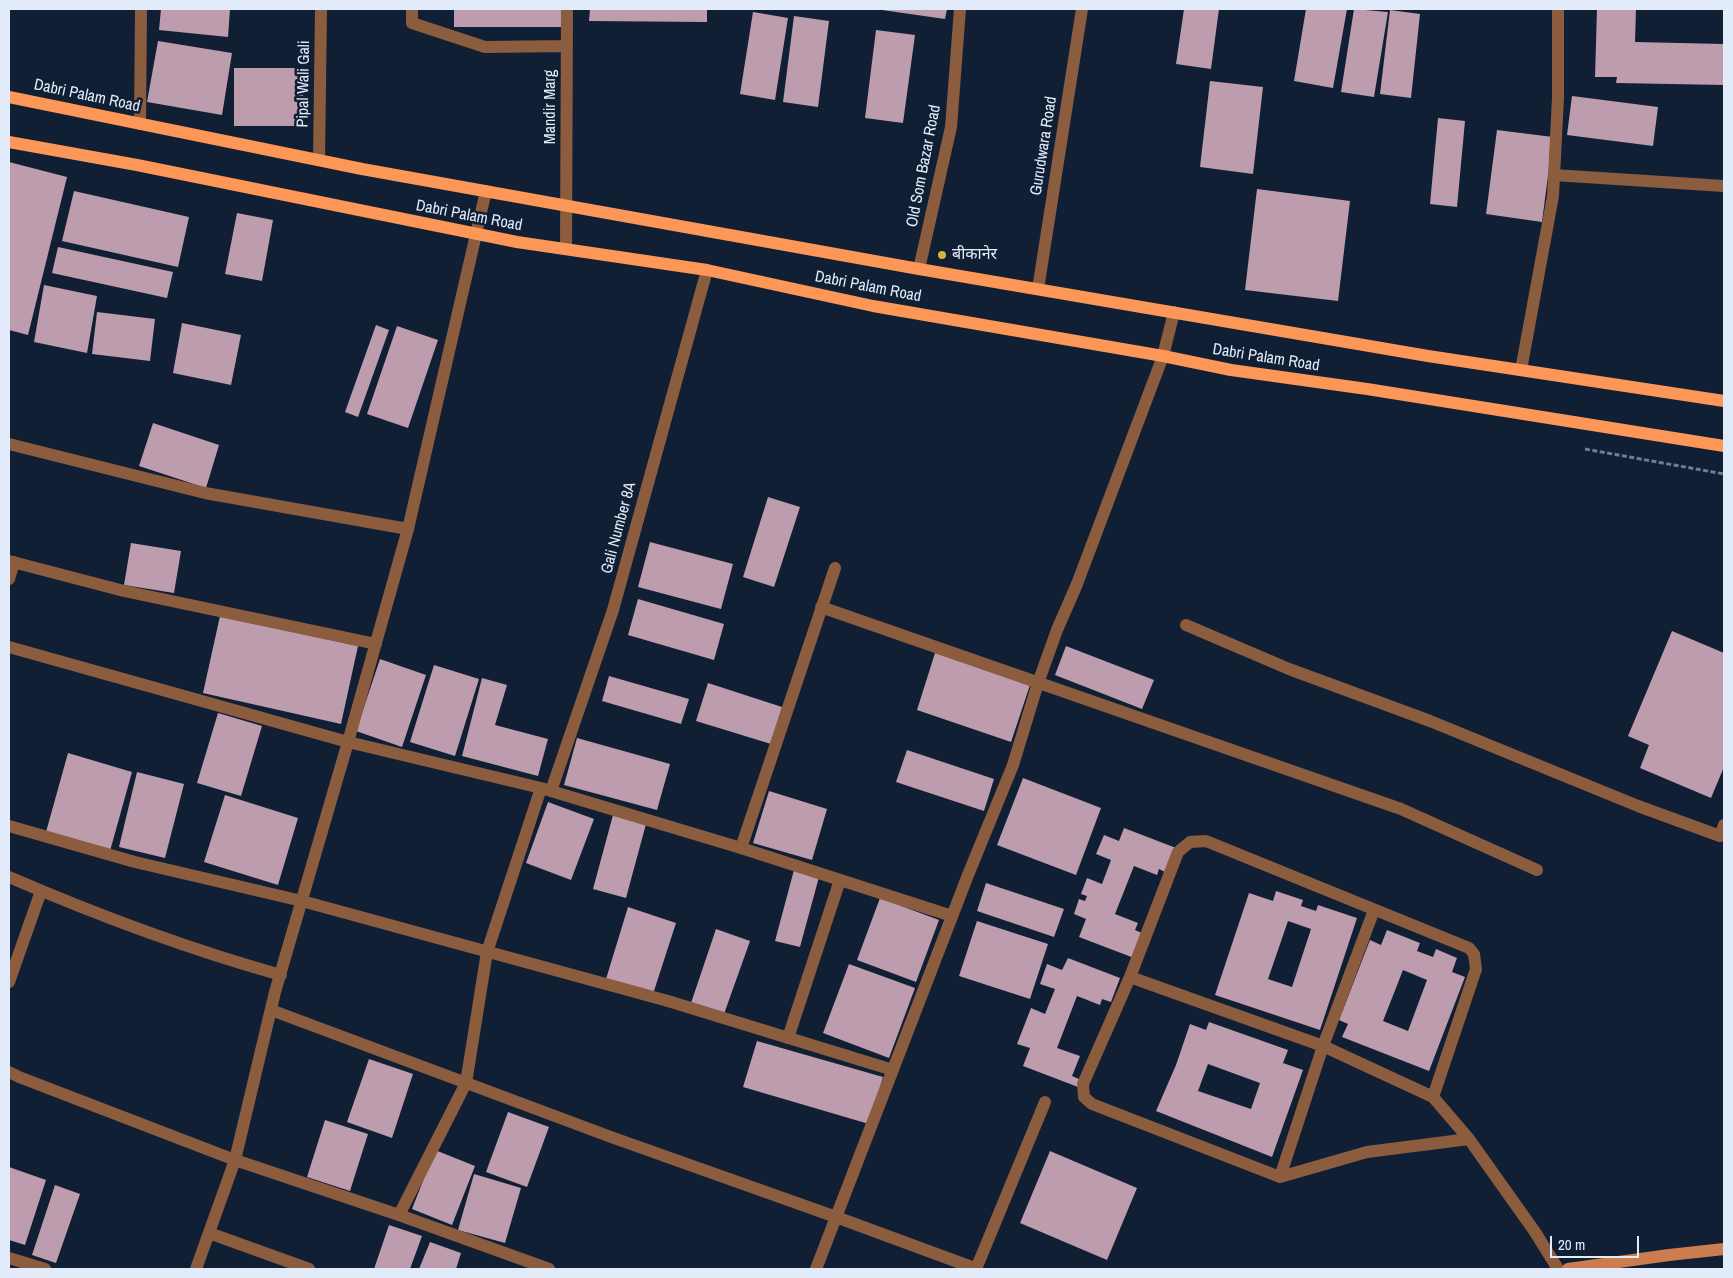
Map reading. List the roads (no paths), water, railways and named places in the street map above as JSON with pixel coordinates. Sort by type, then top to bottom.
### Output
[{"type":"main road","name":"Dabri Palam Road","points":[[9,97],[319,160],[919,269],[1521,370],[1724,401]]},
{"type":"main road","name":"Dabri Palam Road","points":[[9,142],[137,165],[517,242],[707,270],[873,306],[1163,356],[1231,370],[1724,446]]},
{"type":"street","points":[[140,124],[142,9]]},
{"type":"street","name":"Pipal Wali Gali","points":[[319,160],[321,9]]},
{"type":"street","points":[[412,9],[412,23],[485,47],[567,46]]},
{"type":"street","name":"Mandir Marg","points":[[566,248],[567,9]]},
{"type":"street","name":"Old Som Bazar Road","points":[[919,269],[951,127],[960,9]]},
{"type":"street","name":"Gurudwara Road","points":[[1038,289],[1082,9]]},
{"type":"street","points":[[1521,370],[1553,196],[1558,98],[1558,9]]},
{"type":"street","points":[[1554,175],[1724,186]]},
{"type":"street","points":[[196,1269],[235,1160],[280,975],[408,530],[486,191]]},
{"type":"street","name":"Gali Number 8A","points":[[399,1215],[466,1083],[487,952],[614,610],[707,270]]},
{"type":"street","points":[[816,1269],[952,916],[1013,765],[1038,683],[1057,630],[1077,584],[1163,356],[1174,312]]},
{"type":"street","points":[[9,444],[205,493],[408,530]]},
{"type":"street","points":[[9,579],[12,562],[124,591],[376,644]]},
{"type":"street","points":[[740,848],[834,568]]},
{"type":"street","points":[[821,607],[1401,809],[1536,870]]},
{"type":"street","points":[[1186,625],[1289,669],[1430,721],[1638,806],[1720,836],[1724,825]]},
{"type":"street","points":[[9,647],[348,742],[546,789],[740,848],[952,916]]},
{"type":"street","points":[[9,826],[135,862],[302,901],[668,1001],[893,1070]]},
{"type":"street","points":[[1433,1097],[1476,969],[1474,954],[1469,948],[1206,842],[1190,842],[1178,852],[1130,977],[1084,1084],[1084,1097],[1092,1104],[1280,1177],[1367,1152],[1470,1139]]},
{"type":"street","points":[[9,877],[82,909],[223,959],[280,975]]},
{"type":"street","points":[[788,1038],[840,880]]},
{"type":"street","points":[[9,982],[41,891]]},
{"type":"street","points":[[1280,1177],[1323,1046],[1374,910]]},
{"type":"street","points":[[1130,977],[1323,1046],[1433,1097],[1470,1139],[1536,1232],[1558,1269]]},
{"type":"street","points":[[271,1010],[611,1137],[976,1269],[1046,1102]]},
{"type":"street","points":[[9,1072],[235,1160],[399,1215],[549,1269]]},
{"type":"street","points":[[209,1233],[309,1269]]},
{"type":"street","points":[[1568,1269],[1724,1249]]},
{"type":"street","points":[[9,1258],[45,1269]]},
{"type":"place","name":"बीकानेर","points":[[942,255]]}]
